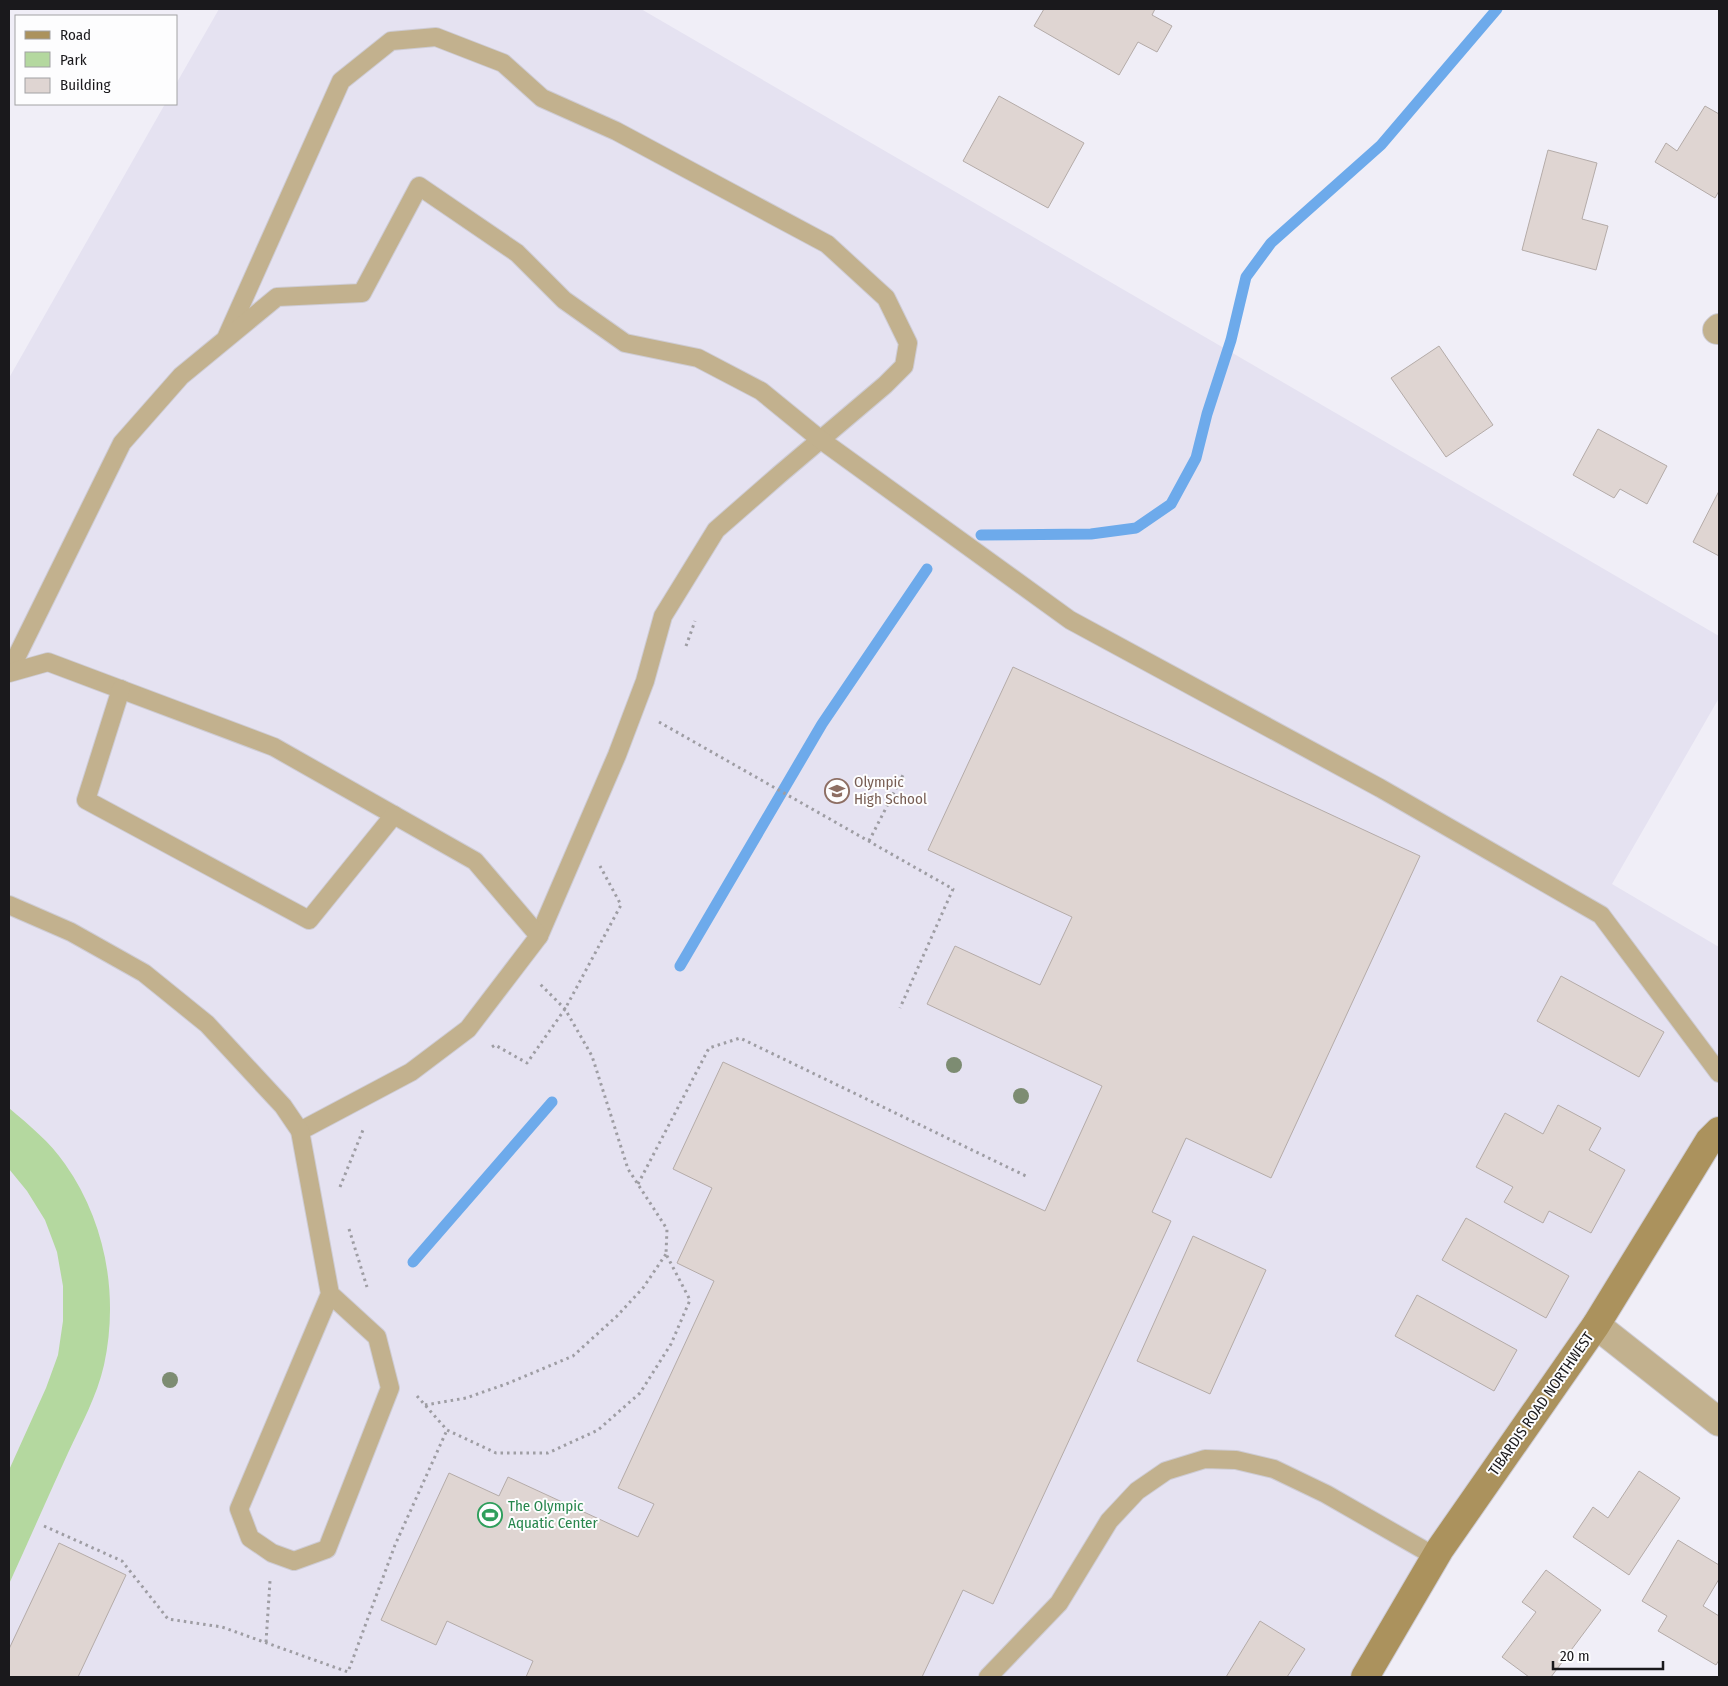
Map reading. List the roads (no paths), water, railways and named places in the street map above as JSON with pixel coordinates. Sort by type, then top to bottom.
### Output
[{"type":"street","name":"TIBARDIS ROAD NORTHWEST","points":[[1365,1677],[1436,1557],[1596,1325],[1709,1141],[1719,1131]]},
{"type":"street","points":[[1596,1325],[1719,1422]]},
{"type":"lane","points":[[226,338],[341,81],[391,41],[436,37],[503,63],[542,98],[616,132],[827,244],[886,298],[908,342],[904,366],[885,386],[716,530],[663,616],[645,681],[617,754],[539,936],[468,1029],[411,1072],[300,1131]]},
{"type":"lane","points":[[9,672],[122,443],[181,376],[277,297],[362,293],[420,186],[517,253],[564,300],[626,343],[698,358],[761,391],[821,440],[1070,620],[1380,788],[1601,915],[1719,1073]]},
{"type":"lane","points":[[9,672],[48,662],[274,748],[475,861],[539,936]]},
{"type":"lane","points":[[121,689],[86,800],[309,920],[394,815]]},
{"type":"lane","points":[[9,905],[71,932],[144,973],[207,1024],[283,1106],[300,1131],[330,1294],[239,1509],[250,1538],[272,1553],[294,1561],[327,1549],[390,1388],[377,1337],[330,1294]]},
{"type":"lane","points":[[988,1677],[1059,1603],[1109,1522],[1137,1491],[1166,1471],[1204,1459],[1236,1460],[1274,1469],[1326,1494],[1436,1557]]},
{"type":"waterway","points":[[981,535],[1091,534],[1136,528],[1171,504],[1196,458],[1207,414],[1231,340],[1246,277],[1271,243],[1381,145],[1497,9]]},
{"type":"waterway","points":[[680,966],[822,724],[927,569]]},
{"type":"waterway","points":[[413,1262],[552,1102]]},
{"type":"place","name":"Olympic High School","points":[[837,791]]},
{"type":"place","name":"The Olympic Aquatic Center","points":[[490,1515]]}]
